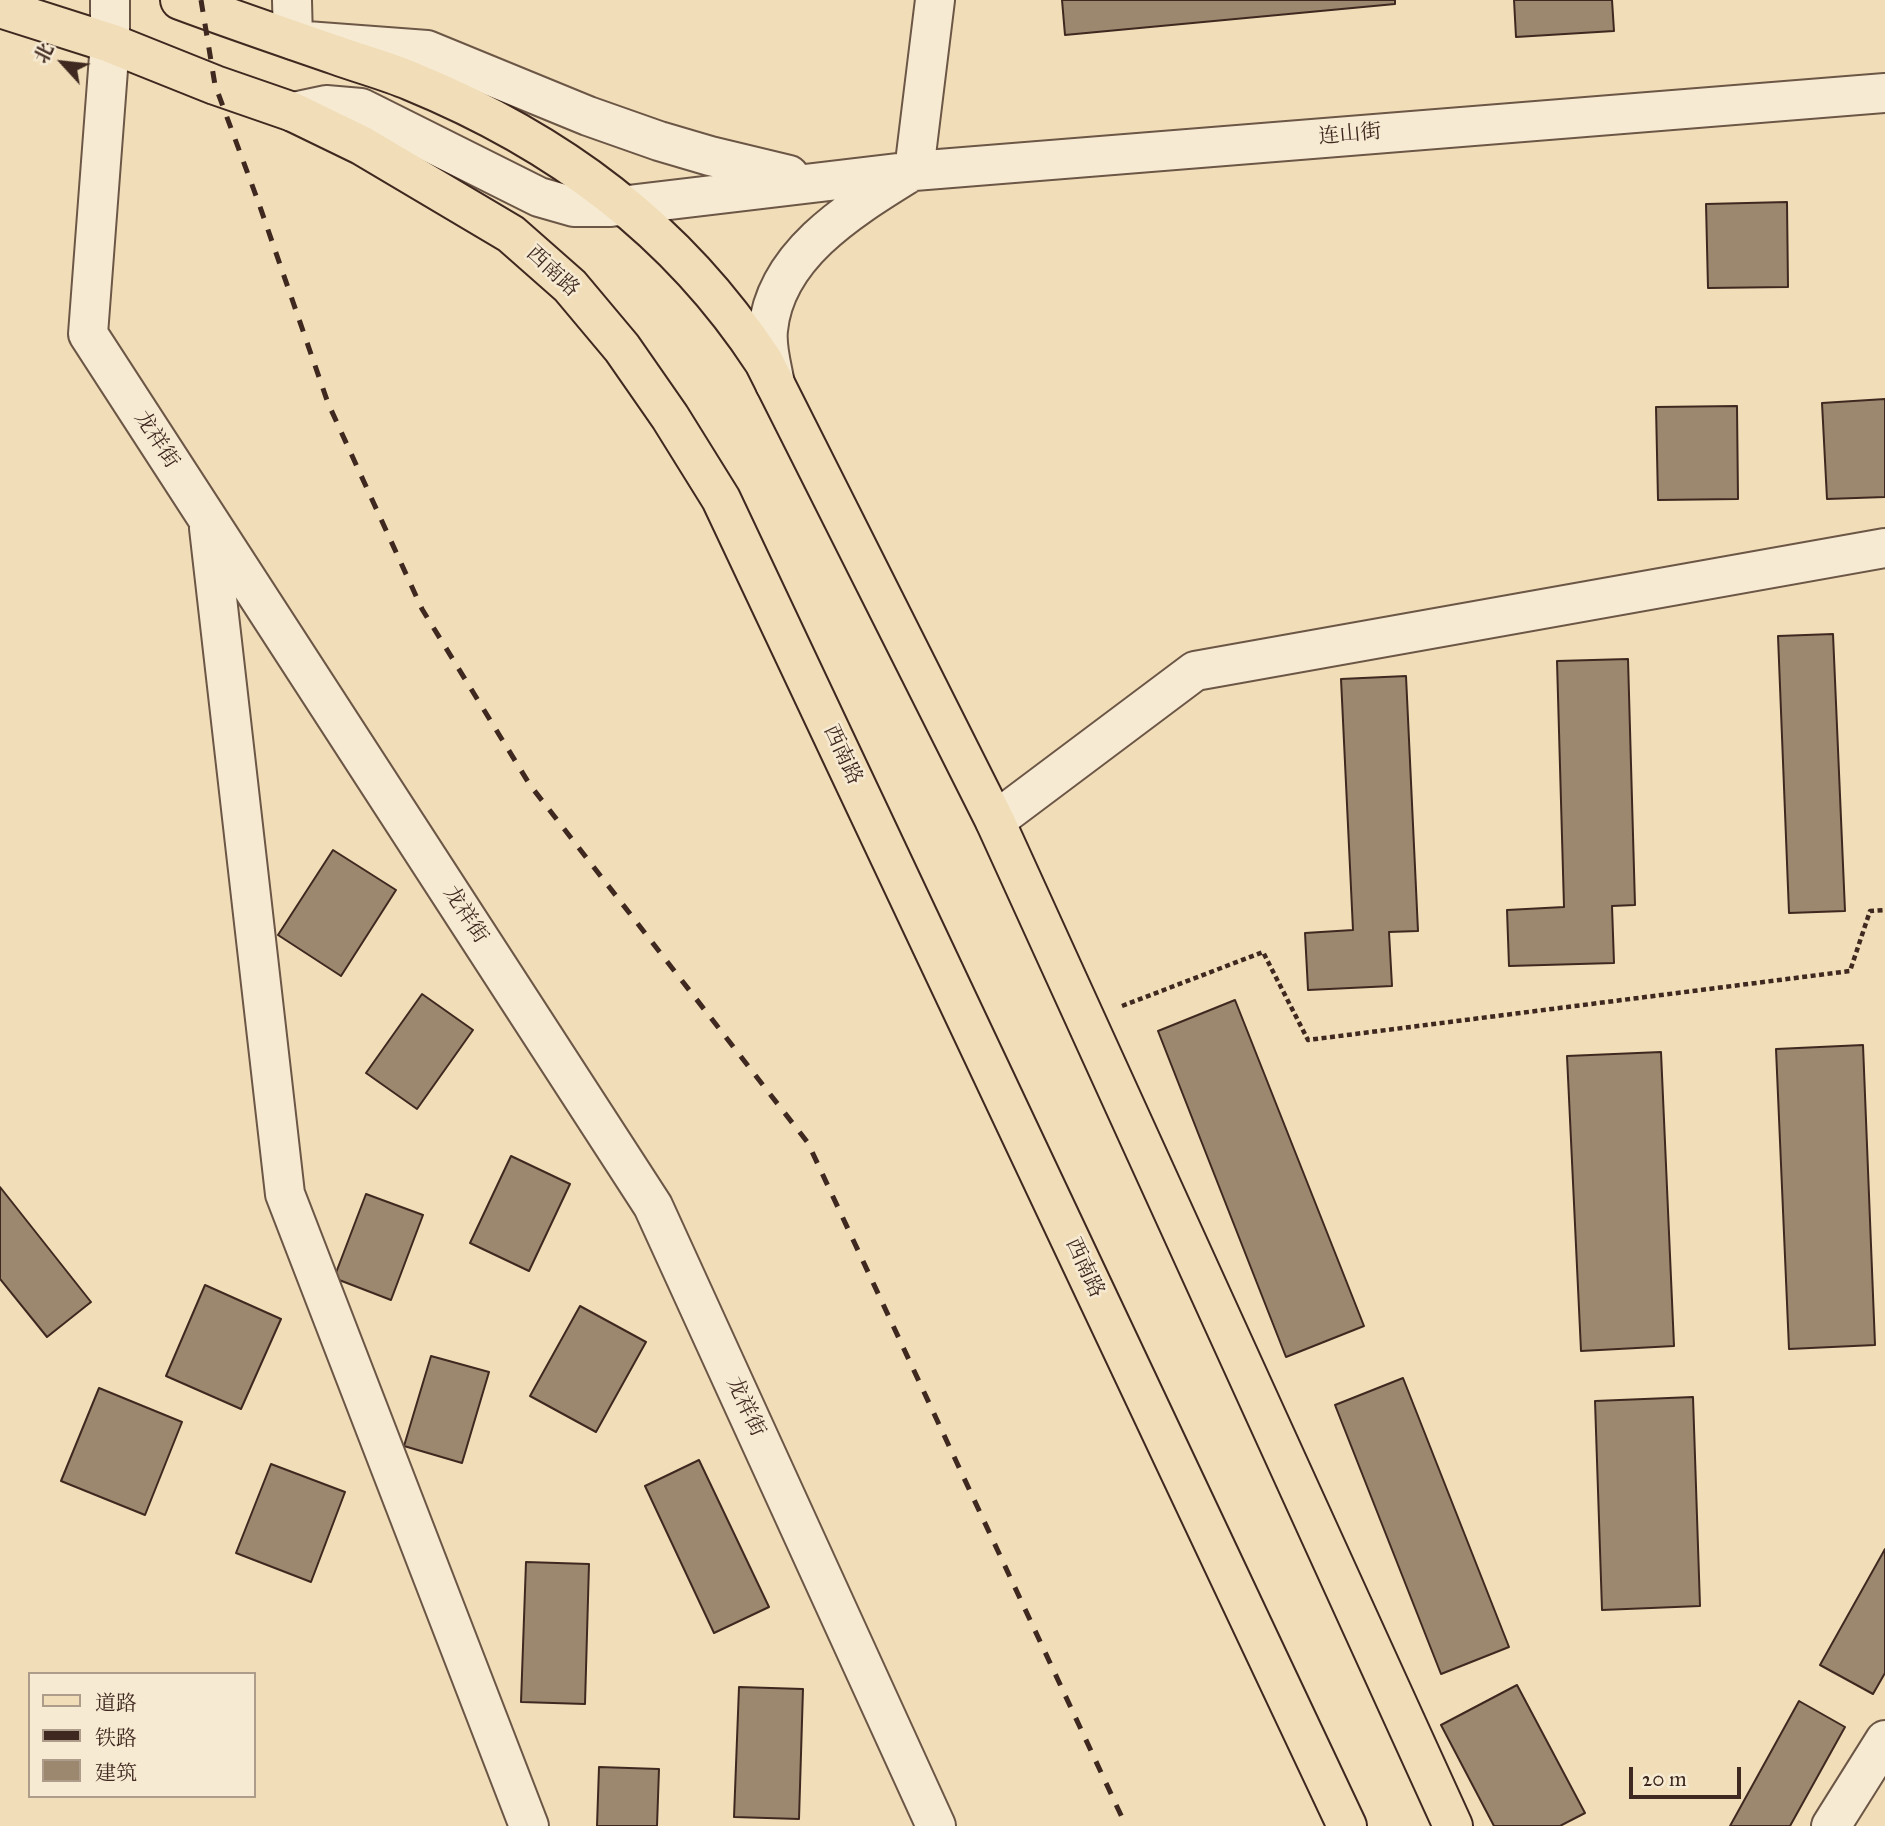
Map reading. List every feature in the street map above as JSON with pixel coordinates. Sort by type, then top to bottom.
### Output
[{"type":"main road","points":[[180,0],[411,81],[503,125],[575,167],[625,205],[696,272],[737,322],[764,362],[995,821],[1453,1826]]},
{"type":"main road","name":"西南路","points":[[0,8],[110,43],[215,85],[293,112],[361,145],[511,234],[570,286],[622,348],[670,417],[721,499],[1347,1826]]},
{"type":"street","name":"龙祥街","points":[[110,0],[110,43],[88,334],[653,1206],[936,1826]]},
{"type":"street","points":[[292,0],[292,40],[427,50],[588,116],[659,141],[815,181]]},
{"type":"street","points":[[775,384],[767,333],[774,296],[796,262],[821,236],[863,202],[914,171],[935,0]]},
{"type":"street","name":"连山街","points":[[293,112],[326,105],[360,107],[539,197],[574,207],[625,205],[914,171],[1885,93]]},
{"type":"street","points":[[208,519],[285,1194],[529,1826]]},
{"type":"street","points":[[995,821],[1195,671],[1885,548]]},
{"type":"street","points":[[1831,1826],[1885,1740]]},
{"type":"path","points":[[1085,1020],[1263,952],[1308,1040],[1850,971],[1870,911],[1885,910]]},
{"type":"building","points":[[1062,0],[1395,0],[1395,4],[1065,35]]},
{"type":"building","points":[[1514,0],[1612,0],[1614,31],[1516,37]]},
{"type":"building","points":[[1787,202],[1788,287],[1708,288],[1706,204]]},
{"type":"building","points":[[1885,399],[1885,497],[1827,499],[1822,403]]},
{"type":"building","points":[[1737,406],[1738,499],[1658,500],[1656,407]]},
{"type":"building","points":[[1833,634],[1845,911],[1789,913],[1778,636]]},
{"type":"building","points":[[1628,659],[1635,905],[1612,906],[1614,963],[1509,966],[1507,910],[1564,907],[1557,661]]},
{"type":"building","points":[[1406,676],[1418,931],[1389,932],[1392,986],[1308,990],[1305,933],[1353,930],[1341,679]]},
{"type":"building","points":[[333,850],[396,890],[341,976],[278,935]]},
{"type":"building","points":[[422,994],[473,1030],[417,1109],[366,1073]]},
{"type":"building","points":[[1235,1000],[1364,1326],[1286,1357],[1158,1031]]},
{"type":"building","points":[[1863,1045],[1875,1345],[1789,1349],[1776,1049]]},
{"type":"building","points":[[1661,1052],[1674,1346],[1581,1351],[1567,1056]]},
{"type":"building","points":[[511,1156],[570,1184],[529,1271],[470,1243]]},
{"type":"building","points":[[0,1187],[91,1302],[47,1337],[0,1279]]},
{"type":"building","points":[[366,1194],[423,1215],[391,1300],[334,1278]]},
{"type":"building","points":[[205,1285],[281,1319],[241,1409],[166,1376]]},
{"type":"building","points":[[580,1306],[646,1342],[596,1432],[530,1396]]},
{"type":"building","points":[[431,1356],[489,1372],[462,1463],[404,1446]]},
{"type":"building","points":[[1403,1378],[1509,1647],[1441,1674],[1335,1405]]},
{"type":"building","points":[[99,1388],[182,1422],[145,1515],[61,1481]]},
{"type":"building","points":[[1693,1397],[1700,1606],[1602,1610],[1595,1401]]},
{"type":"building","points":[[699,1460],[769,1607],[714,1633],[645,1486]]},
{"type":"building","points":[[271,1464],[345,1492],[311,1582],[236,1553]]},
{"type":"building","points":[[1885,1549],[1885,1673],[1873,1694],[1820,1665]]},
{"type":"building","points":[[526,1562],[589,1564],[585,1704],[521,1702]]},
{"type":"building","points":[[1517,1685],[1585,1813],[1560,1826],[1494,1826],[1441,1725]]},
{"type":"building","points":[[739,1687],[803,1689],[799,1819],[734,1817]]},
{"type":"building","points":[[1799,1701],[1845,1727],[1790,1826],[1730,1826]]},
{"type":"building","points":[[599,1767],[659,1769],[657,1826],[597,1826]]},
{"type":"railway","points":[[201,0],[215,85],[328,403],[422,609],[530,785],[808,1143],[1126,1826]]}]
